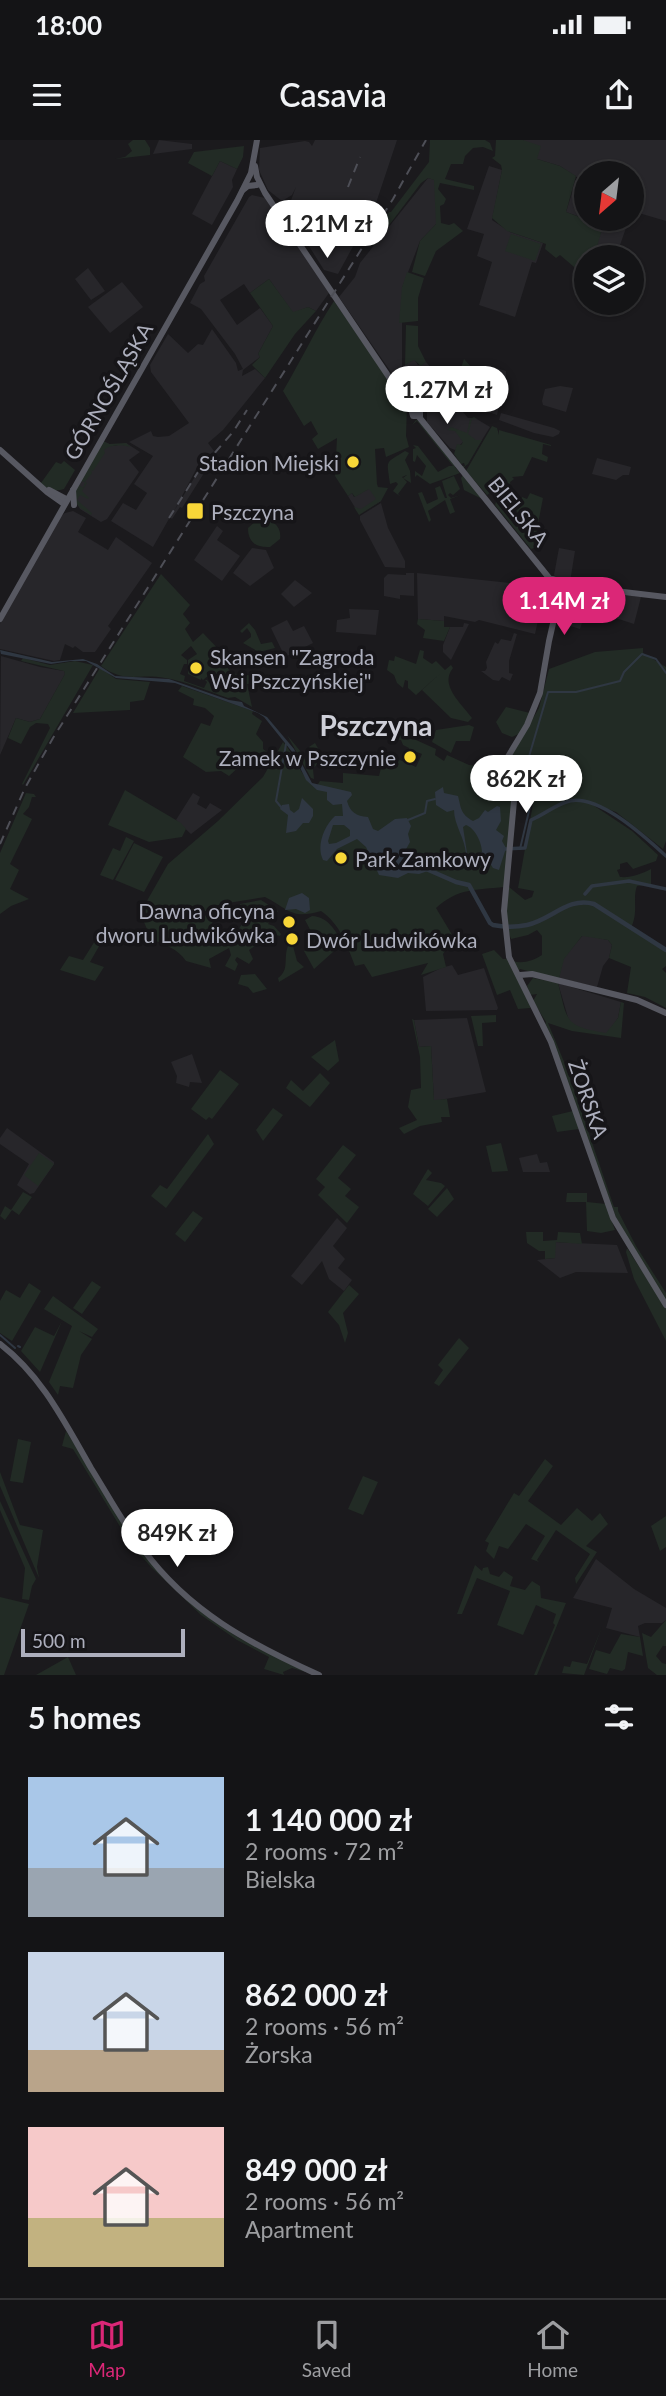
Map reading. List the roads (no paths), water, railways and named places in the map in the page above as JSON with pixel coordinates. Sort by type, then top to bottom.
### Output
[{"type":"main road","points":[[255,140],[255,172],[260,185]]},
{"type":"main road","points":[[246,178],[255,140]]},
{"type":"main road","points":[[246,178],[254,160]]},
{"type":"main road","points":[[246,178],[260,185]]},
{"type":"main road","name":"GÓRNOŚLĄSKA","points":[[0,619],[63,500],[242,192],[246,178]]},
{"type":"main road","name":"GÓRNOŚLĄSKA","points":[[71,488],[246,178]]},
{"type":"main road","points":[[242,192],[248,186],[260,185]]},
{"type":"main road","name":"BIELSKA","points":[[260,185],[384,370],[412,407],[413,416],[420,416],[558,586]]},
{"type":"main road","points":[[0,450],[44,488],[63,500]]},
{"type":"main road","points":[[71,488],[74,507],[56,514],[53,494],[71,488]]},
{"type":"main road","name":"GÓRNOŚLĄSKA","points":[[0,609],[56,514]]},
{"type":"main road","points":[[558,586],[666,597]]},
{"type":"main road","name":"ŻORSKA","points":[[558,586],[557,606],[540,693],[527,725],[505,764],[514,794],[505,926],[509,957],[522,977],[527,994],[551,1042],[613,1218],[666,1305]]},
{"type":"main road","points":[[522,977],[535,975],[637,1000],[666,1013]]},
{"type":"main road","points":[[0,1344],[22,1363],[43,1388],[133,1535],[176,1588],[208,1615],[242,1638],[319,1675]]},
{"type":"waterway","points":[[536,773],[528,760],[548,692],[576,692],[620,681],[624,672],[642,654],[656,659],[666,673]]},
{"type":"waterway","points":[[281,807],[276,801],[286,744]]},
{"type":"waterway","points":[[520,849],[537,777]]},
{"type":"waterway","points":[[408,820],[425,813],[427,801],[435,799]]},
{"type":"waterway","points":[[505,849],[525,848],[531,820],[566,802],[578,800],[605,809],[666,856]]},
{"type":"waterway","points":[[424,868],[469,885],[493,925],[527,925],[568,906],[585,902],[594,904],[666,950]]},
{"type":"waterway","points":[[585,894],[592,886],[629,881],[666,889]]},
{"type":"waterway","points":[[0,1335],[15,1348]]},
{"type":"railway","points":[[0,844],[25,788],[53,738],[393,199],[426,140]]},
{"type":"railway","points":[[348,187],[360,157]]},
{"type":"railway","points":[[169,518],[198,472],[233,432],[247,410]]},
{"type":"place","name":"Stadion Miejski","points":[[353,462]]},
{"type":"place","name":"Pszczyna","points":[[195,511]]},
{"type":"place","name":"Skansen \"Zagroda Wsi Pszczyńskiej\"","points":[[196,668]]},
{"type":"place","name":"Zamek w Pszczynie","points":[[410,757]]},
{"type":"place","name":"Park Zamkowy","points":[[341,858]]},
{"type":"place","name":"Dawna oficyna dworu Ludwikówka","points":[[289,922]]},
{"type":"place","name":"Dwór Ludwikówka","points":[[292,939]]},
{"type":"district","name":"Pszczyna","points":[[376,725]]}]
